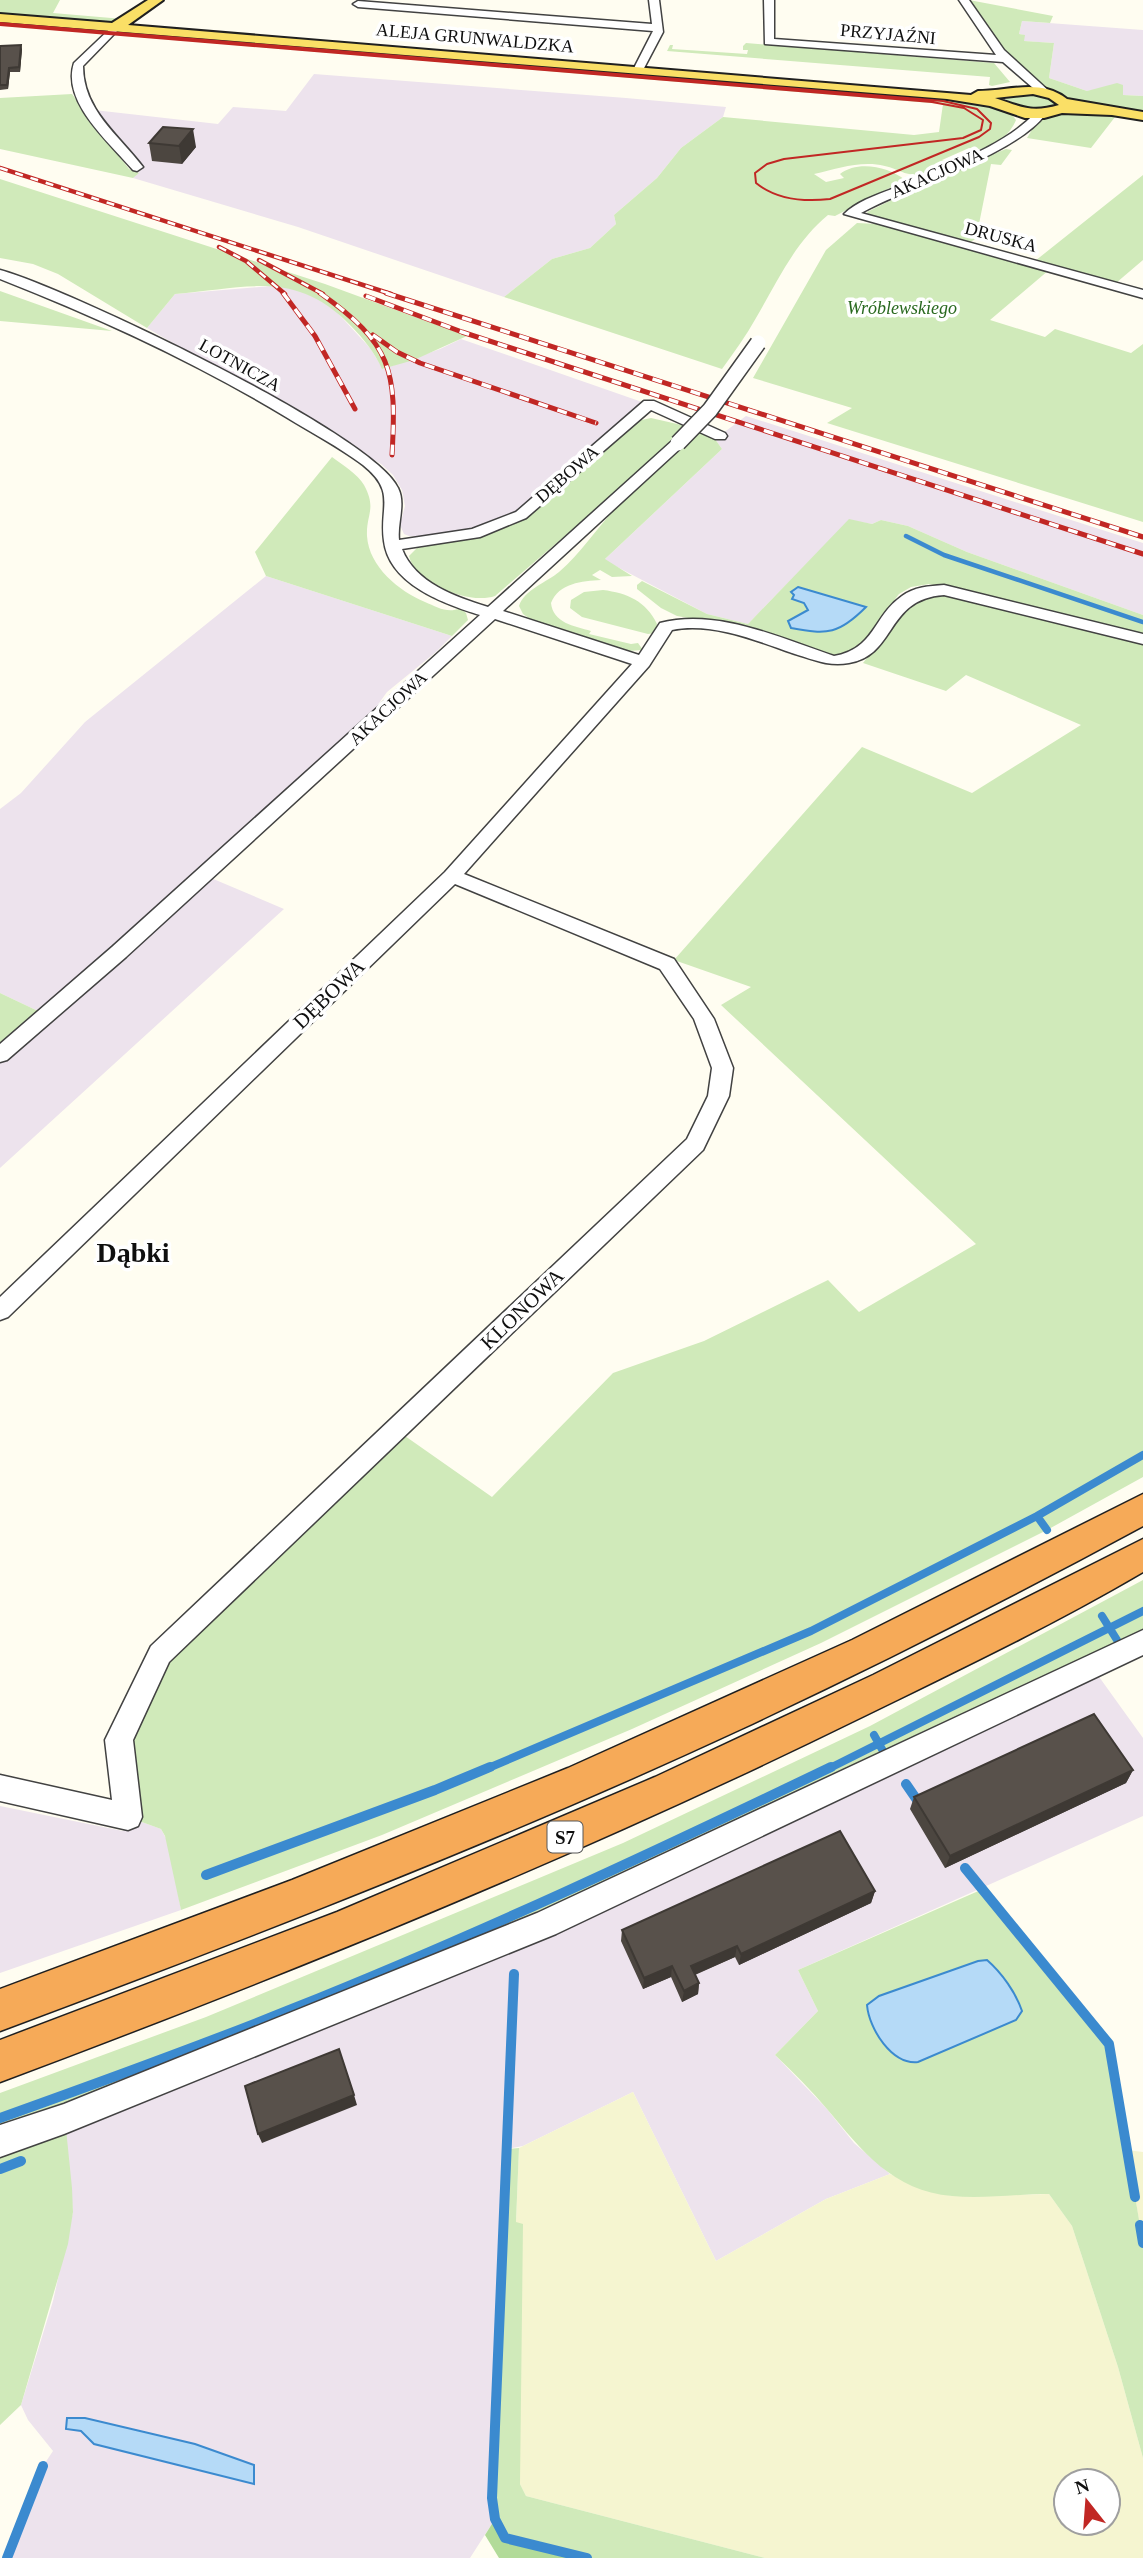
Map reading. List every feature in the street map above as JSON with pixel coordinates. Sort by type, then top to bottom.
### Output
[{"type":"highway","name":"S7","points":[[0,2011],[343,1881],[658,1747],[947,1612],[1143,1509]]},
{"type":"highway","name":"S7","points":[[0,2061],[334,1934],[536,1850],[837,1712],[1143,1554]]},
{"type":"main road","points":[[114,28],[158,0]]},
{"type":"main road","points":[[134,30],[156,14],[158,0]]},
{"type":"main road","name":"ALEJA GRUNWALDZKA","points":[[0,18],[1000,99]]},
{"type":"main road","points":[[1000,99],[1023,90],[1044,92],[1062,105],[1143,116]]},
{"type":"main road","points":[[1000,99],[1018,113],[1039,115],[1062,105]]},
{"type":"street","points":[[638,70],[650,50],[658,28],[654,0]]},
{"type":"street","name":"PRZYJAŹNI","points":[[769,0],[769,42],[1005,59]]},
{"type":"street","points":[[964,0],[979,26],[1005,59],[1034,79],[1044,92]]},
{"type":"street","points":[[358,4],[658,28]]},
{"type":"street","points":[[114,28],[84,57],[77,70],[80,97],[138,167]]},
{"type":"street","points":[[84,57],[134,30]]},
{"type":"street","points":[[1023,90],[1026,85],[1024,74]]},
{"type":"street","points":[[1018,113],[1021,129]]},
{"type":"street","name":"AKACJOWA","points":[[850,214],[1002,144],[1030,125],[1039,115]]},
{"type":"street","name":"DRUSKA","points":[[850,214],[1143,294]]},
{"type":"street","name":"LOTNICZA","points":[[0,274],[97,312],[160,342],[368,462],[390,482],[395,495],[392,546]]},
{"type":"street","name":"AKACJOWA","points":[[0,1055],[119,952],[678,443],[710,410],[758,344]]},
{"type":"street","name":"DĘBOWA","points":[[392,546],[465,536],[506,523],[521,514],[649,404],[720,436]]},
{"type":"street","points":[[392,546],[401,564],[422,583],[454,600],[643,662]]},
{"type":"street","points":[[916,592],[944,590],[1143,639]]},
{"type":"street","name":"DĘBOWA","points":[[0,1311],[452,876],[643,662],[659,642],[666,625],[684,621],[719,626],[833,660],[848,661],[867,651],[907,598],[916,592]]},
{"type":"street","name":"KLONOWA","points":[[0,1788],[128,1816],[119,1740],[160,1654],[695,1144],[723,1080],[723,1063],[678,976],[667,964],[452,876]]},
{"type":"street","points":[[0,2141],[64,2119],[546,1924],[1143,1642]]},
{"type":"shaded area","points":[[1022,21],[1143,30],[1143,96],[1123,95],[1123,85],[1087,91],[1049,78],[1054,43],[1023,41],[1024,35],[1019,34]]},
{"type":"shaded area","points":[[314,74],[726,107],[723,117],[681,148],[657,178],[614,215],[616,224],[590,248],[552,259],[504,297],[298,227],[133,178],[144,166],[94,110],[218,124],[233,107],[286,111]]},
{"type":"shaded area","points":[[271,286],[308,293],[334,309],[370,348],[383,369],[461,339],[642,402],[515,512],[477,528],[424,537],[409,536],[404,534],[400,525],[405,506],[402,490],[393,475],[381,464],[147,328],[175,294]]},
{"type":"shaded area","points":[[746,416],[1143,543],[1143,615],[967,552],[908,526],[881,520],[872,524],[849,520],[748,624],[707,614],[604,560],[722,449],[715,439]]},
{"type":"shaded area","points":[[266,576],[452,636],[387,692],[372,713],[320,761],[40,1012],[0,993],[0,809],[21,793],[85,722]]},
{"type":"shaded area","points":[[211,878],[284,909],[0,1168],[0,1062]]},
{"type":"shaded area","points":[[1092,1667],[1143,1738],[1143,1816],[798,1970],[818,2011],[775,2055],[827,2109],[854,2143],[890,2174],[826,2199],[716,2261],[633,2092],[523,2146],[507,2149],[492,2498],[495,2519],[470,2558],[7,2558],[43,2466],[53,2451],[28,2420],[21,2405],[53,2301],[73,2212],[64,2119]]},
{"type":"shaded area","points":[[0,1806],[123,1831],[128,1817],[161,1829],[169,1844],[181,1910],[0,1973]]},
{"type":"green space","points":[[0,0],[60,0],[53,13],[123,19],[104,24],[0,16]]},
{"type":"green space","points":[[969,0],[1053,16],[1050,23],[1022,21],[1019,34],[1025,35],[1024,41],[1054,43],[1049,78],[1087,91],[1117,83],[1123,85],[1123,95],[1143,96],[1143,113],[1073,102],[1046,89],[1008,56]]},
{"type":"green space","points":[[142,33],[937,97],[991,104],[1010,113],[1016,120],[1009,132],[990,146],[969,148],[942,160],[945,162],[921,174],[868,164],[814,174],[826,182],[844,178],[840,174],[864,166],[891,172],[905,180],[835,216],[828,215],[816,226],[788,263],[722,369],[504,297],[552,259],[590,248],[616,224],[614,215],[657,178],[681,148],[723,117],[914,135],[939,132],[943,104],[127,36]]},
{"type":"green space","points":[[746,43],[994,63],[1010,82],[992,86],[989,85],[990,77],[667,51],[670,45],[673,45],[672,49],[747,54],[748,50],[743,50]]},
{"type":"green space","points":[[1032,93],[1049,97],[1056,103],[1055,106],[1030,112],[1006,102],[1012,95]]},
{"type":"green space","points":[[72,94],[129,169],[139,173],[133,178],[0,149],[0,98]]},
{"type":"green space","points":[[1064,112],[1115,117],[1091,148],[1027,138],[1039,118]]},
{"type":"green space","points":[[1006,149],[1012,150],[1001,165],[991,164],[976,239],[968,243],[869,215],[867,212],[958,168]]},
{"type":"green space","points":[[1143,175],[1143,260],[1116,283],[1035,261]]},
{"type":"green space","points":[[0,179],[325,284],[467,336],[414,360],[382,369],[360,336],[331,308],[310,296],[269,286],[175,294],[147,328],[58,274],[33,264],[0,258]]},
{"type":"green space","name":"Wróblewskiego","points":[[857,223],[877,224],[1049,270],[990,320],[1045,337],[1055,329],[1131,353],[1143,344],[1143,522],[827,423],[852,408],[753,378],[826,250]]},
{"type":"green space","points":[[0,291],[112,331],[0,321]]},
{"type":"green space","points":[[651,418],[686,426],[616,492],[495,596],[484,598],[458,595],[432,583],[413,566],[409,556],[417,548],[487,535],[518,522],[637,421]]},
{"type":"green space","points":[[698,431],[715,439],[722,449],[605,559],[632,576],[612,577],[600,570],[592,575],[601,580],[579,582],[565,587],[551,603],[556,615],[565,623],[591,631],[589,634],[631,644],[638,643],[643,650],[628,651],[533,621],[523,614],[519,606],[526,595],[567,565],[616,508]]},
{"type":"green space","points":[[332,457],[358,477],[368,493],[370,506],[367,536],[373,558],[379,568],[405,591],[425,602],[447,610],[460,608],[466,613],[468,620],[452,636],[266,576],[255,552]]},
{"type":"green space","points":[[849,519],[872,524],[881,520],[908,526],[967,552],[1143,615],[1143,635],[929,584],[911,587],[899,594],[856,651],[838,656],[711,622],[677,616],[661,608],[637,589],[637,585],[642,581],[707,614],[748,624]]},
{"type":"green space","points":[[603,590],[620,593],[641,604],[657,624],[655,633],[648,634],[582,617],[570,608],[571,600],[584,592]]},
{"type":"green space","points":[[946,594],[1143,644],[1143,1477],[1047,1530],[821,1643],[632,1729],[382,1835],[181,1910],[165,1836],[161,1829],[128,1817],[138,1804],[133,1740],[173,1656],[405,1436],[492,1497],[613,1373],[704,1341],[828,1280],[859,1312],[976,1244],[721,1005],[751,987],[674,960],[862,747],[972,793],[1081,725],[966,675],[946,691],[863,663],[914,598]]},
{"type":"green space","points":[[0,993],[40,1012],[0,1046]]},
{"type":"green space","points":[[1143,1580],[1143,1642],[952,1734],[65,2119],[73,2212],[68,2244],[21,2405],[0,2425],[0,2093],[206,2017],[623,1843],[870,1726]]},
{"type":"green space","points":[[983,1889],[1109,2044],[1143,2243],[1143,2458],[1118,2367],[1072,2226],[1049,2194],[964,2197],[931,2193],[912,2186],[866,2154],[815,2095],[775,2055],[818,2011],[798,1970]]},
{"type":"green space","points":[[633,2092],[716,2261],[826,2199],[890,2174],[930,2191],[952,2196],[1049,2194],[1072,2226],[1118,2367],[1143,2458],[1143,2558],[765,2558],[526,2496],[520,2484],[516,2223],[519,2148]]},
{"type":"green space","points":[[519,2148],[516,2222],[523,2224],[520,2484],[526,2496],[765,2558],[587,2558],[505,2538],[495,2519],[492,2498],[507,2149]]},
{"type":"green space","points":[[1127,2150],[1143,2152],[1143,2243],[1135,2197]]},
{"type":"green space","points":[[495,2519],[505,2538],[587,2558],[499,2558],[485,2535]]},
{"type":"water","points":[[798,587],[866,607],[848,623],[832,630],[824,632],[791,628],[788,621],[808,610],[804,603],[792,599],[794,595],[791,592]]},
{"type":"water","points":[[987,1960],[1003,1977],[1016,1997],[1022,2011],[1016,2020],[918,2062],[899,2058],[891,2052],[877,2034],[867,2005],[879,1996]]},
{"type":"water","points":[[67,2418],[85,2418],[195,2444],[254,2465],[254,2484],[94,2444],[81,2431],[66,2429]]},
{"type":"building","points":[[21,45],[19,67],[9,68],[7,85],[0,85],[0,46]]},
{"type":"building","points":[[163,127],[193,129],[179,146],[149,143]]},
{"type":"building","points":[[1094,1714],[1133,1770],[950,1856],[914,1797]]},
{"type":"building","points":[[840,1831],[875,1891],[741,1954],[737,1946],[691,1966],[699,1983],[684,1991],[672,1966],[644,1978],[622,1930]]},
{"type":"building","points":[[339,2049],[354,2095],[258,2134],[245,2086]]},
{"type":"waterway","points":[[906,536],[944,555],[1143,622]]},
{"type":"waterway","points":[[1037,1516],[1143,1455]]},
{"type":"waterway","points":[[486,1769],[811,1631],[1037,1516]]},
{"type":"waterway","points":[[1037,1516],[1047,1530]]},
{"type":"waterway","points":[[1109,1628],[1143,1611]]},
{"type":"waterway","points":[[1102,1616],[1109,1628]]},
{"type":"waterway","points":[[879,1744],[1109,1628]]},
{"type":"waterway","points":[[1109,1628],[1117,1640]]},
{"type":"waterway","points":[[874,1735],[879,1744]]},
{"type":"waterway","points":[[828,1769],[879,1744]]},
{"type":"waterway","points":[[879,1744],[883,1751]]},
{"type":"waterway","points":[[206,1875],[490,1767]]},
{"type":"waterway","points":[[0,2118],[256,2023],[429,1952],[564,1893],[831,1767]]},
{"type":"waterway","points":[[906,1784],[917,1800]]},
{"type":"waterway","points":[[965,1868],[1109,2044],[1135,2197]]},
{"type":"waterway","points":[[514,1974],[492,2498],[495,2519],[505,2538],[587,2558]]},
{"type":"waterway","points":[[0,2169],[21,2161]]},
{"type":"waterway","points":[[1140,2225],[1143,2243]]},
{"type":"waterway","points":[[7,2558],[43,2466]]},
{"type":"tram line","points":[[0,23],[943,101],[977,109],[991,123],[990,129],[979,137],[830,199],[801,200],[764,189],[756,183],[755,173],[767,164],[784,159],[963,138],[981,130],[983,120],[964,108],[932,102],[0,25]]},
{"type":"railway","points":[[0,168],[391,294]]},
{"type":"railway","points":[[219,247],[246,261],[285,294]]},
{"type":"railway","points":[[259,260],[323,294]]},
{"type":"railway","points":[[283,293],[315,336],[355,409]]},
{"type":"railway","points":[[320,293],[362,328],[376,344],[385,361],[393,401],[392,455]]},
{"type":"railway","points":[[386,293],[1143,537]]},
{"type":"railway","points":[[366,296],[462,332],[1143,554]]},
{"type":"railway","points":[[373,335],[397,352],[420,363],[596,423]]},
{"type":"district","name":"Dąbki","points":[[133,1252]]}]
